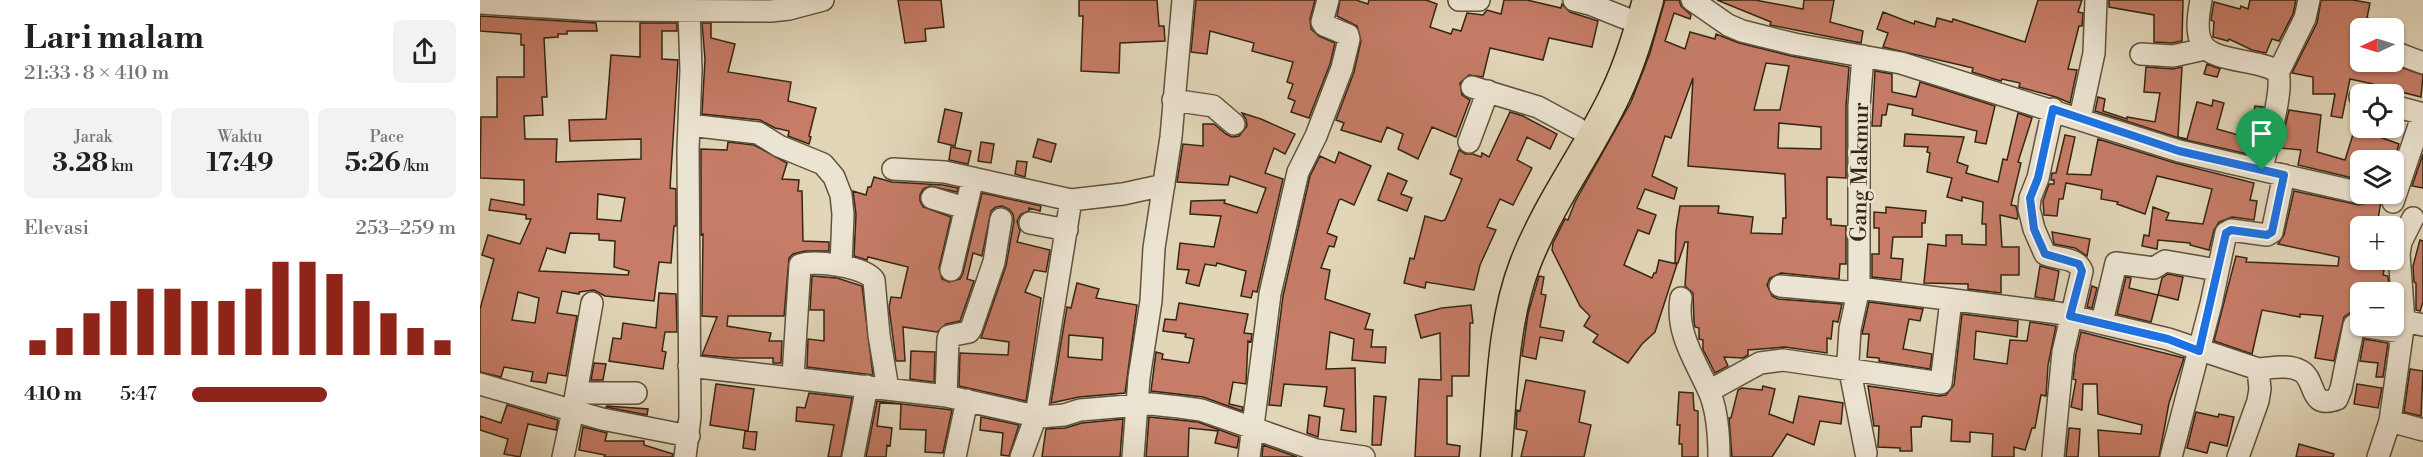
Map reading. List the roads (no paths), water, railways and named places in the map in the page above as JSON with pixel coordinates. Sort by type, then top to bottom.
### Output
[{"type":"highway","points":[[1528,234],[1615,95],[1632,56],[1648,0]]},
{"type":"highway","points":[[1477,457],[1487,349],[1495,305],[1599,84],[1627,9]]},
{"type":"highway","points":[[1496,457],[1516,262]]},
{"type":"street","points":[[480,3],[593,10],[678,6],[771,11],[823,0]]},
{"type":"street","points":[[1133,457],[1139,378],[1149,321],[1154,248],[1164,185],[1183,0]]},
{"type":"street","points":[[1249,457],[1270,294],[1298,172],[1342,69],[1349,39],[1348,35],[1322,22],[1328,0]]},
{"type":"street","points":[[1459,0],[1479,0]]},
{"type":"street","points":[[1574,0],[1627,9]]},
{"type":"street","points":[[1692,0],[1728,25],[1742,31],[1794,44],[1901,63],[2053,109],[2179,151],[2350,190]]},
{"type":"street","points":[[2080,118],[2094,53],[2096,0]]},
{"type":"street","points":[[2201,0],[2198,14],[2200,40],[2205,49],[2212,54],[2265,66],[2278,73],[2280,79],[2275,112],[2262,170]]},
{"type":"street","points":[[2278,73],[2305,18],[2309,0]]},
{"type":"street","points":[[678,6],[690,61],[688,125],[689,436],[685,457]]},
{"type":"street","points":[[2141,54],[2173,57],[2205,49]]},
{"type":"street","name":"Gang Makmur","points":[[1863,56],[1859,106],[1859,288],[1850,329],[1849,370],[1866,453]]},
{"type":"street","points":[[2404,56],[2423,63]]},
{"type":"street","points":[[1468,142],[1480,89],[1538,107],[1577,128]]},
{"type":"street","points":[[1173,100],[1214,106],[1234,124]]},
{"type":"street","points":[[2053,109],[2029,208],[2034,229],[2045,254],[2079,264],[2082,271],[2063,352],[2053,457]]},
{"type":"street","points":[[2404,109],[2423,114],[2404,170]]},
{"type":"street","points":[[688,125],[758,133],[779,146],[823,164],[834,177],[841,195],[843,214],[841,266]]},
{"type":"street","points":[[894,169],[945,172],[1071,200],[1122,194],[1164,185]]},
{"type":"street","points":[[2170,457],[2228,231],[2267,235],[2272,232],[2284,175]]},
{"type":"street","points":[[951,270],[973,178]]},
{"type":"street","points":[[932,198],[964,208]]},
{"type":"street","points":[[1021,457],[1036,416],[1071,200]]},
{"type":"street","points":[[2378,457],[2390,421],[2410,326],[2399,254],[2401,242],[2418,222],[2398,204]]},
{"type":"street","points":[[955,457],[956,398],[948,339],[952,335],[969,332],[994,262],[1001,219]]},
{"type":"street","points":[[1030,223],[1067,230]]},
{"type":"street","points":[[2102,322],[2116,262],[2154,268],[2165,261],[2217,270]]},
{"type":"street","points":[[793,377],[800,265],[841,266],[868,273],[874,280],[879,335],[888,389]]},
{"type":"street","points":[[1780,286],[1847,292],[1859,288],[2058,312],[2168,339],[2258,369],[2277,367],[2300,370],[2308,378],[2318,399],[2330,402],[2337,399],[2341,389],[2354,325],[2410,326]]},
{"type":"street","points":[[1681,298],[1679,312],[1682,329],[1691,357],[1712,401],[1719,457]]},
{"type":"street","points":[[1712,401],[1760,363],[1783,360],[1941,382],[1951,300]]},
{"type":"street","points":[[563,457],[592,303]]},
{"type":"street","points":[[689,366],[956,398],[1036,416],[1051,417],[1080,410],[1159,404],[1201,410],[1254,428],[1315,454],[1364,457]]},
{"type":"street","points":[[2238,457],[2258,401],[2260,389],[2258,369]]},
{"type":"street","points":[[480,384],[575,402],[689,436]]},
{"type":"street","points":[[853,457],[867,386]]},
{"type":"street","points":[[575,402],[636,393]]},
{"type":"street","points":[[2390,421],[2423,430]]}]
